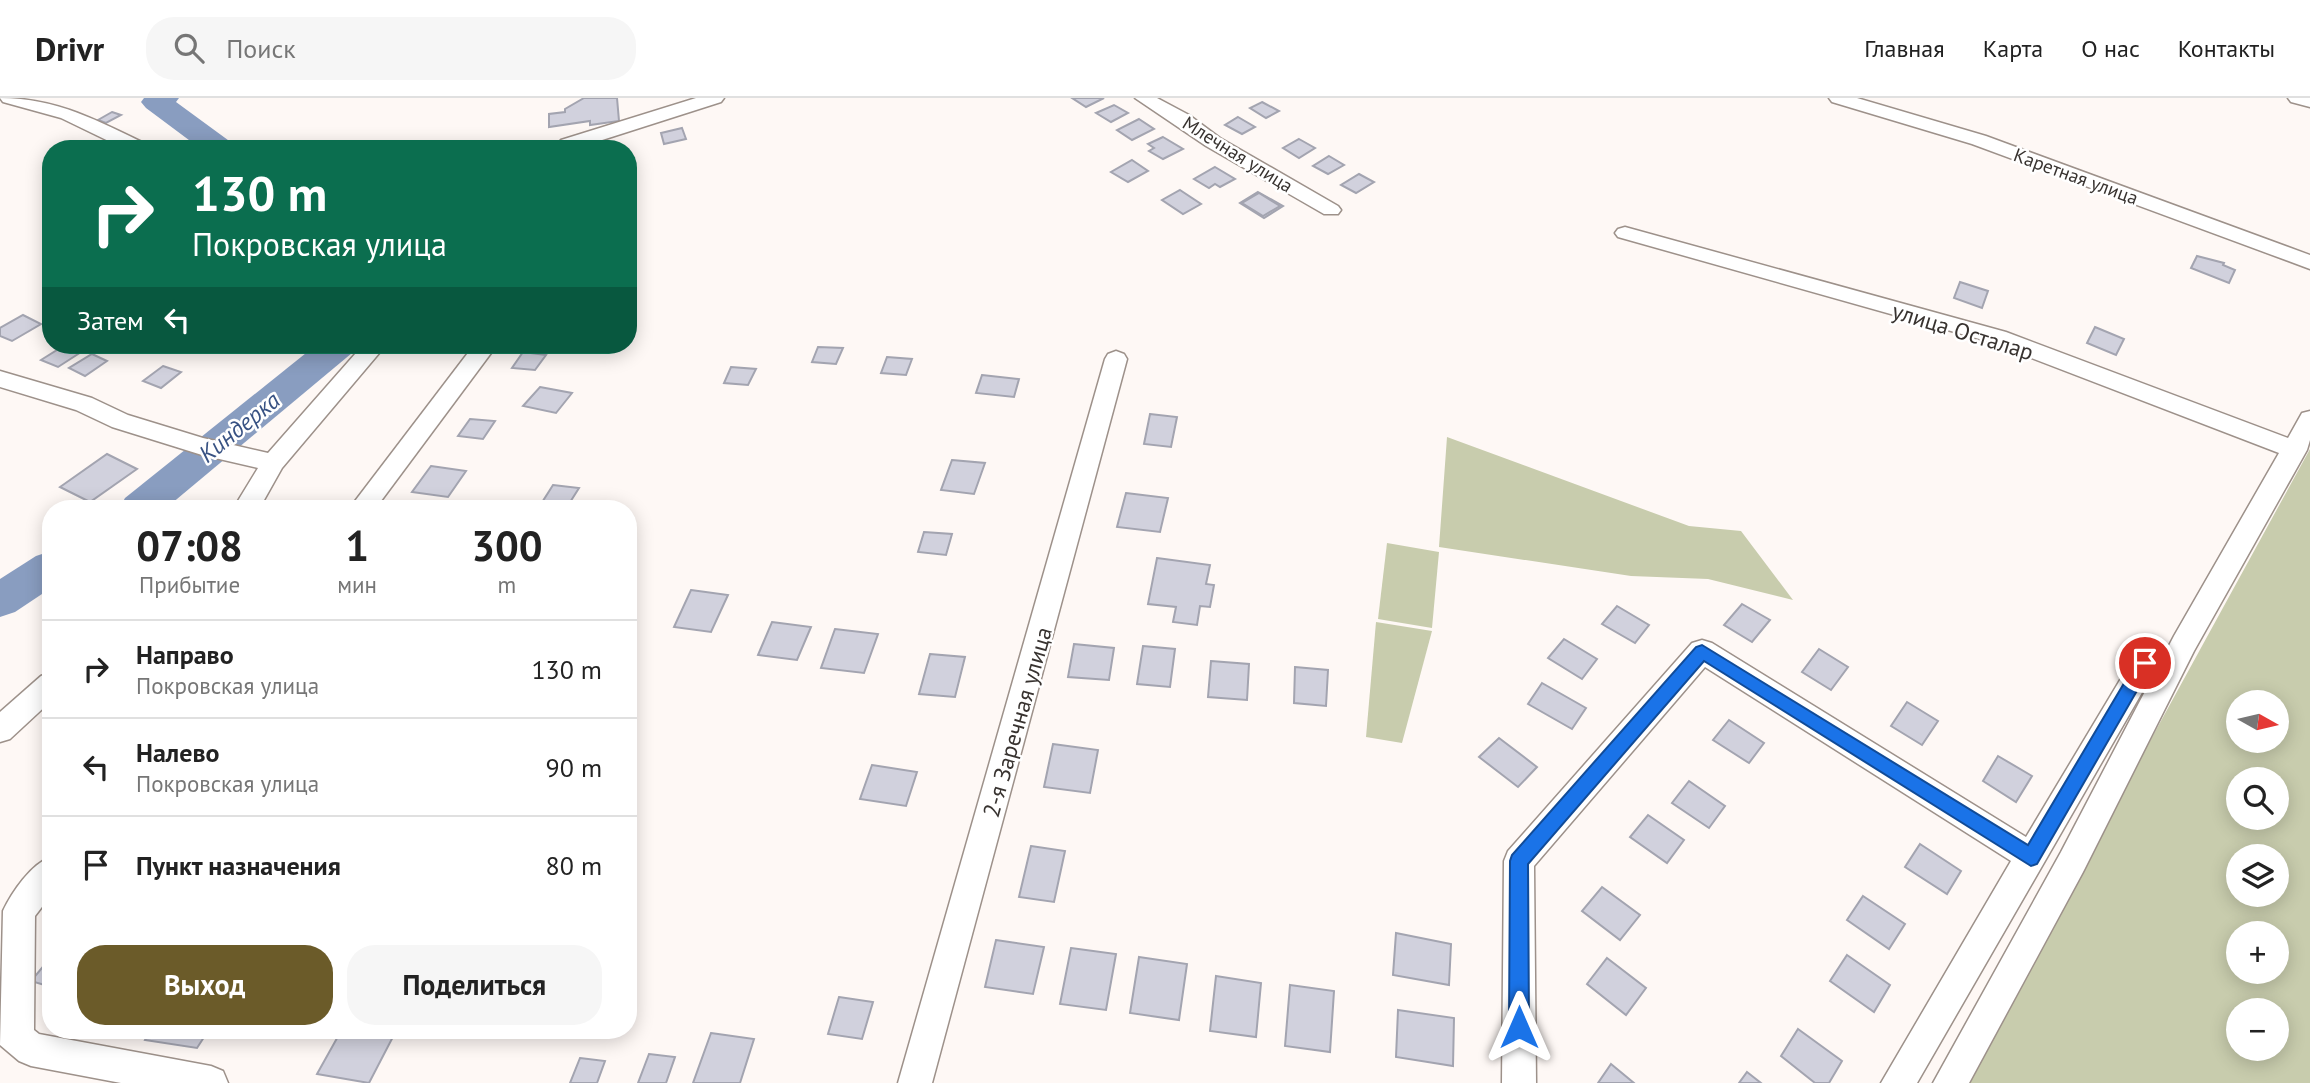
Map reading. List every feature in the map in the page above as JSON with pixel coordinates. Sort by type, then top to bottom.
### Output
[{"type":"street","points":[[9,98],[68,114],[122,140]]},
{"type":"street","points":[[581,140],[715,98]]},
{"type":"street","name":"Млечная улица","points":[[1144,98],[1182,119],[1213,142],[1331,210]]},
{"type":"street","name":"Каретная улица","points":[[1839,98],[1979,140],[2310,262]]},
{"type":"street","points":[[2297,98],[2310,102]]},
{"type":"street","name":"улица Осталар","points":[[1625,233],[1786,281],[1998,337],[2295,450]]},
{"type":"street","points":[[253,500],[273,463],[367,354]]},
{"type":"street","points":[[368,500],[479,354]]},
{"type":"street","name":"2-я Заречная улица","points":[[915,1083],[1116,359]]},
{"type":"street","points":[[0,379],[84,404],[120,421],[202,446],[273,463]]},
{"type":"street","points":[[1950,1083],[2072,862],[2184,644],[2310,419]]},
{"type":"street","points":[[1519,1083],[1519,861],[1702,651],[2031,858]]},
{"type":"street","points":[[1898,1083],[2145,663]]},
{"type":"street","points":[[0,730],[42,692]]},
{"type":"street","points":[[42,882],[19,911],[8,1031],[32,1049],[211,1083]]},
{"type":"green space","points":[[1447,437],[1689,526],[1741,531],[1793,600],[1708,579],[1631,576],[1439,547]]},
{"type":"green space","points":[[2310,449],[2310,1083],[1967,1083],[2031,958]]},
{"type":"green space","points":[[1387,543],[1439,552],[1432,628],[1378,619]]},
{"type":"green space","points":[[1376,622],[1432,631],[1402,743],[1366,737]]},
{"type":"building","points":[[584,98],[617,98],[619,121],[590,125],[590,121],[549,127],[549,114],[565,112],[565,109]]},
{"type":"building","points":[[1072,98],[1104,98],[1086,107]]},
{"type":"building","points":[[1262,102],[1279,111],[1266,118],[1250,108]]},
{"type":"building","points":[[1114,105],[1128,113],[1111,122],[1096,113]]},
{"type":"building","points":[[112,112],[121,115],[106,123],[98,120]]},
{"type":"building","points":[[1238,117],[1255,127],[1242,134],[1225,125]]},
{"type":"building","points":[[1139,119],[1154,129],[1132,140],[1117,130]]},
{"type":"building","points":[[682,128],[686,139],[664,144],[661,133]]},
{"type":"building","points":[[1163,137],[1183,149],[1163,159],[1149,151],[1154,148],[1148,144]]},
{"type":"building","points":[[1299,139],[1315,148],[1299,158],[1283,148]]},
{"type":"building","points":[[1329,156],[1344,165],[1328,174],[1313,166]]},
{"type":"building","points":[[1132,160],[1148,171],[1128,182],[1111,172]]},
{"type":"building","points":[[1215,167],[1235,179],[1220,187],[1215,184],[1209,188],[1194,179]]},
{"type":"building","points":[[1359,174],[1374,182],[1356,193],[1341,185]]},
{"type":"building","points":[[1180,190],[1201,204],[1183,214],[1162,200]]},
{"type":"building","points":[[1258,192],[1283,206],[1264,218],[1240,203]]},
{"type":"building","points":[[1259,193],[1280,206],[1263,216],[1242,203]]},
{"type":"building","points":[[2197,256],[2224,263],[2223,265],[2235,270],[2229,283],[2191,268]]},
{"type":"building","points":[[1960,282],[1988,291],[1982,308],[1954,298]]},
{"type":"building","points":[[23,315],[41,324],[12,341],[0,336],[0,328]]},
{"type":"building","points":[[2095,327],[2124,339],[2116,355],[2087,343]]},
{"type":"building","points":[[818,347],[843,348],[836,364],[812,362]]},
{"type":"building","points":[[51,354],[78,354],[58,367],[41,360]]},
{"type":"building","points":[[92,354],[107,361],[85,376],[69,368]]},
{"type":"building","points":[[522,354],[546,355],[535,370],[512,368]]},
{"type":"building","points":[[887,357],[912,359],[906,375],[881,373]]},
{"type":"building","points":[[163,366],[181,372],[161,388],[143,381]]},
{"type":"building","points":[[731,367],[756,369],[748,385],[724,383]]},
{"type":"building","points":[[982,375],[1019,379],[1014,397],[976,393]]},
{"type":"building","points":[[540,387],[572,393],[556,413],[523,406]]},
{"type":"building","points":[[1150,414],[1177,417],[1171,447],[1144,444]]},
{"type":"building","points":[[470,419],[495,421],[483,439],[458,436]]},
{"type":"building","points":[[107,454],[137,469],[93,500],[86,500],[60,487]]},
{"type":"building","points":[[952,460],[985,463],[974,494],[941,490]]},
{"type":"building","points":[[431,466],[466,471],[448,497],[412,492]]},
{"type":"building","points":[[553,485],[579,488],[571,500],[544,500]]},
{"type":"building","points":[[1126,493],[1168,498],[1160,532],[1117,527]]},
{"type":"building","points":[[924,532],[952,534],[946,555],[918,552]]},
{"type":"building","points":[[1157,558],[1210,565],[1206,584],[1214,585],[1210,607],[1200,606],[1197,625],[1173,622],[1176,607],[1148,604]]},
{"type":"building","points":[[691,590],[728,595],[711,632],[674,627]]},
{"type":"building","points":[[1742,604],[1770,620],[1752,642],[1724,625]]},
{"type":"building","points":[[1617,606],[1649,625],[1635,643],[1602,624]]},
{"type":"building","points":[[772,622],[811,627],[797,660],[758,655]]},
{"type":"building","points":[[835,629],[878,634],[864,673],[821,668]]},
{"type":"building","points":[[1564,639],[1597,659],[1582,679],[1548,658]]},
{"type":"building","points":[[1074,644],[1114,648],[1109,680],[1068,677]]},
{"type":"building","points":[[1143,646],[1175,649],[1170,687],[1137,684]]},
{"type":"building","points":[[1819,649],[1848,667],[1831,690],[1802,672]]},
{"type":"building","points":[[930,654],[965,657],[955,697],[919,694]]},
{"type":"building","points":[[1211,661],[1249,664],[1247,700],[1208,697]]},
{"type":"building","points":[[1295,667],[1328,670],[1326,706],[1294,703]]},
{"type":"building","points":[[1542,683],[1586,708],[1572,729],[1528,704]]},
{"type":"building","points":[[1907,702],[1938,721],[1922,745],[1891,726]]},
{"type":"building","points":[[1729,720],[1764,743],[1749,763],[1713,740]]},
{"type":"building","points":[[1499,738],[1537,767],[1518,787],[1479,757]]},
{"type":"building","points":[[1053,744],[1098,750],[1090,793],[1044,787]]},
{"type":"building","points":[[1998,756],[2032,776],[2016,802],[1983,781]]},
{"type":"building","points":[[872,765],[917,772],[906,806],[860,799]]},
{"type":"building","points":[[1689,781],[1725,806],[1709,828],[1672,803]]},
{"type":"building","points":[[1648,815],[1684,840],[1667,863],[1630,837]]},
{"type":"building","points":[[1920,844],[1961,871],[1947,894],[1905,867]]},
{"type":"building","points":[[1031,846],[1065,851],[1054,902],[1019,897]]},
{"type":"building","points":[[1602,887],[1640,915],[1620,940],[1582,911]]},
{"type":"building","points":[[1863,896],[1905,924],[1889,949],[1847,920]]},
{"type":"building","points":[[1396,933],[1451,944],[1449,985],[1393,975]]},
{"type":"building","points":[[996,940],[1044,947],[1033,994],[985,987]]},
{"type":"building","points":[[1071,948],[1116,954],[1106,1010],[1060,1004]]},
{"type":"building","points":[[1847,955],[1890,985],[1874,1012],[1830,981]]},
{"type":"building","points":[[1139,957],[1187,964],[1179,1020],[1130,1013]]},
{"type":"building","points":[[1607,958],[1646,988],[1626,1015],[1587,984]]},
{"type":"building","points":[[42,968],[42,984],[31,981]]},
{"type":"building","points":[[1216,976],[1261,983],[1256,1037],[1210,1031]]},
{"type":"building","points":[[1290,985],[1334,991],[1330,1052],[1285,1046]]},
{"type":"building","points":[[839,997],[873,1002],[862,1039],[828,1034]]},
{"type":"building","points":[[1398,1010],[1454,1018],[1453,1066],[1396,1057]]},
{"type":"building","points":[[1798,1029],[1842,1061],[1829,1083],[1815,1083],[1781,1056]]},
{"type":"building","points":[[711,1033],[754,1039],[740,1083],[693,1083]]},
{"type":"building","points":[[146,1039],[203,1039],[197,1048]]},
{"type":"building","points":[[337,1039],[392,1039],[369,1083],[317,1074]]},
{"type":"building","points":[[649,1054],[675,1057],[666,1083],[638,1083]]},
{"type":"building","points":[[580,1058],[605,1061],[597,1083],[570,1083]]},
{"type":"building","points":[[1611,1064],[1634,1083],[1598,1083]]},
{"type":"building","points":[[1747,1072],[1761,1083],[1739,1083]]},
{"type":"waterway","name":"Киндерка","points":[[164,98],[156,102],[209,140]]},
{"type":"waterway","name":"Киндерка","points":[[150,500],[328,354]]},
{"type":"waterway","name":"Киндерка","points":[[0,600],[42,573]]},
{"type":"route","points":[[1519,1027],[1519,861],[1702,651],[2031,858],[2145,663]]}]
